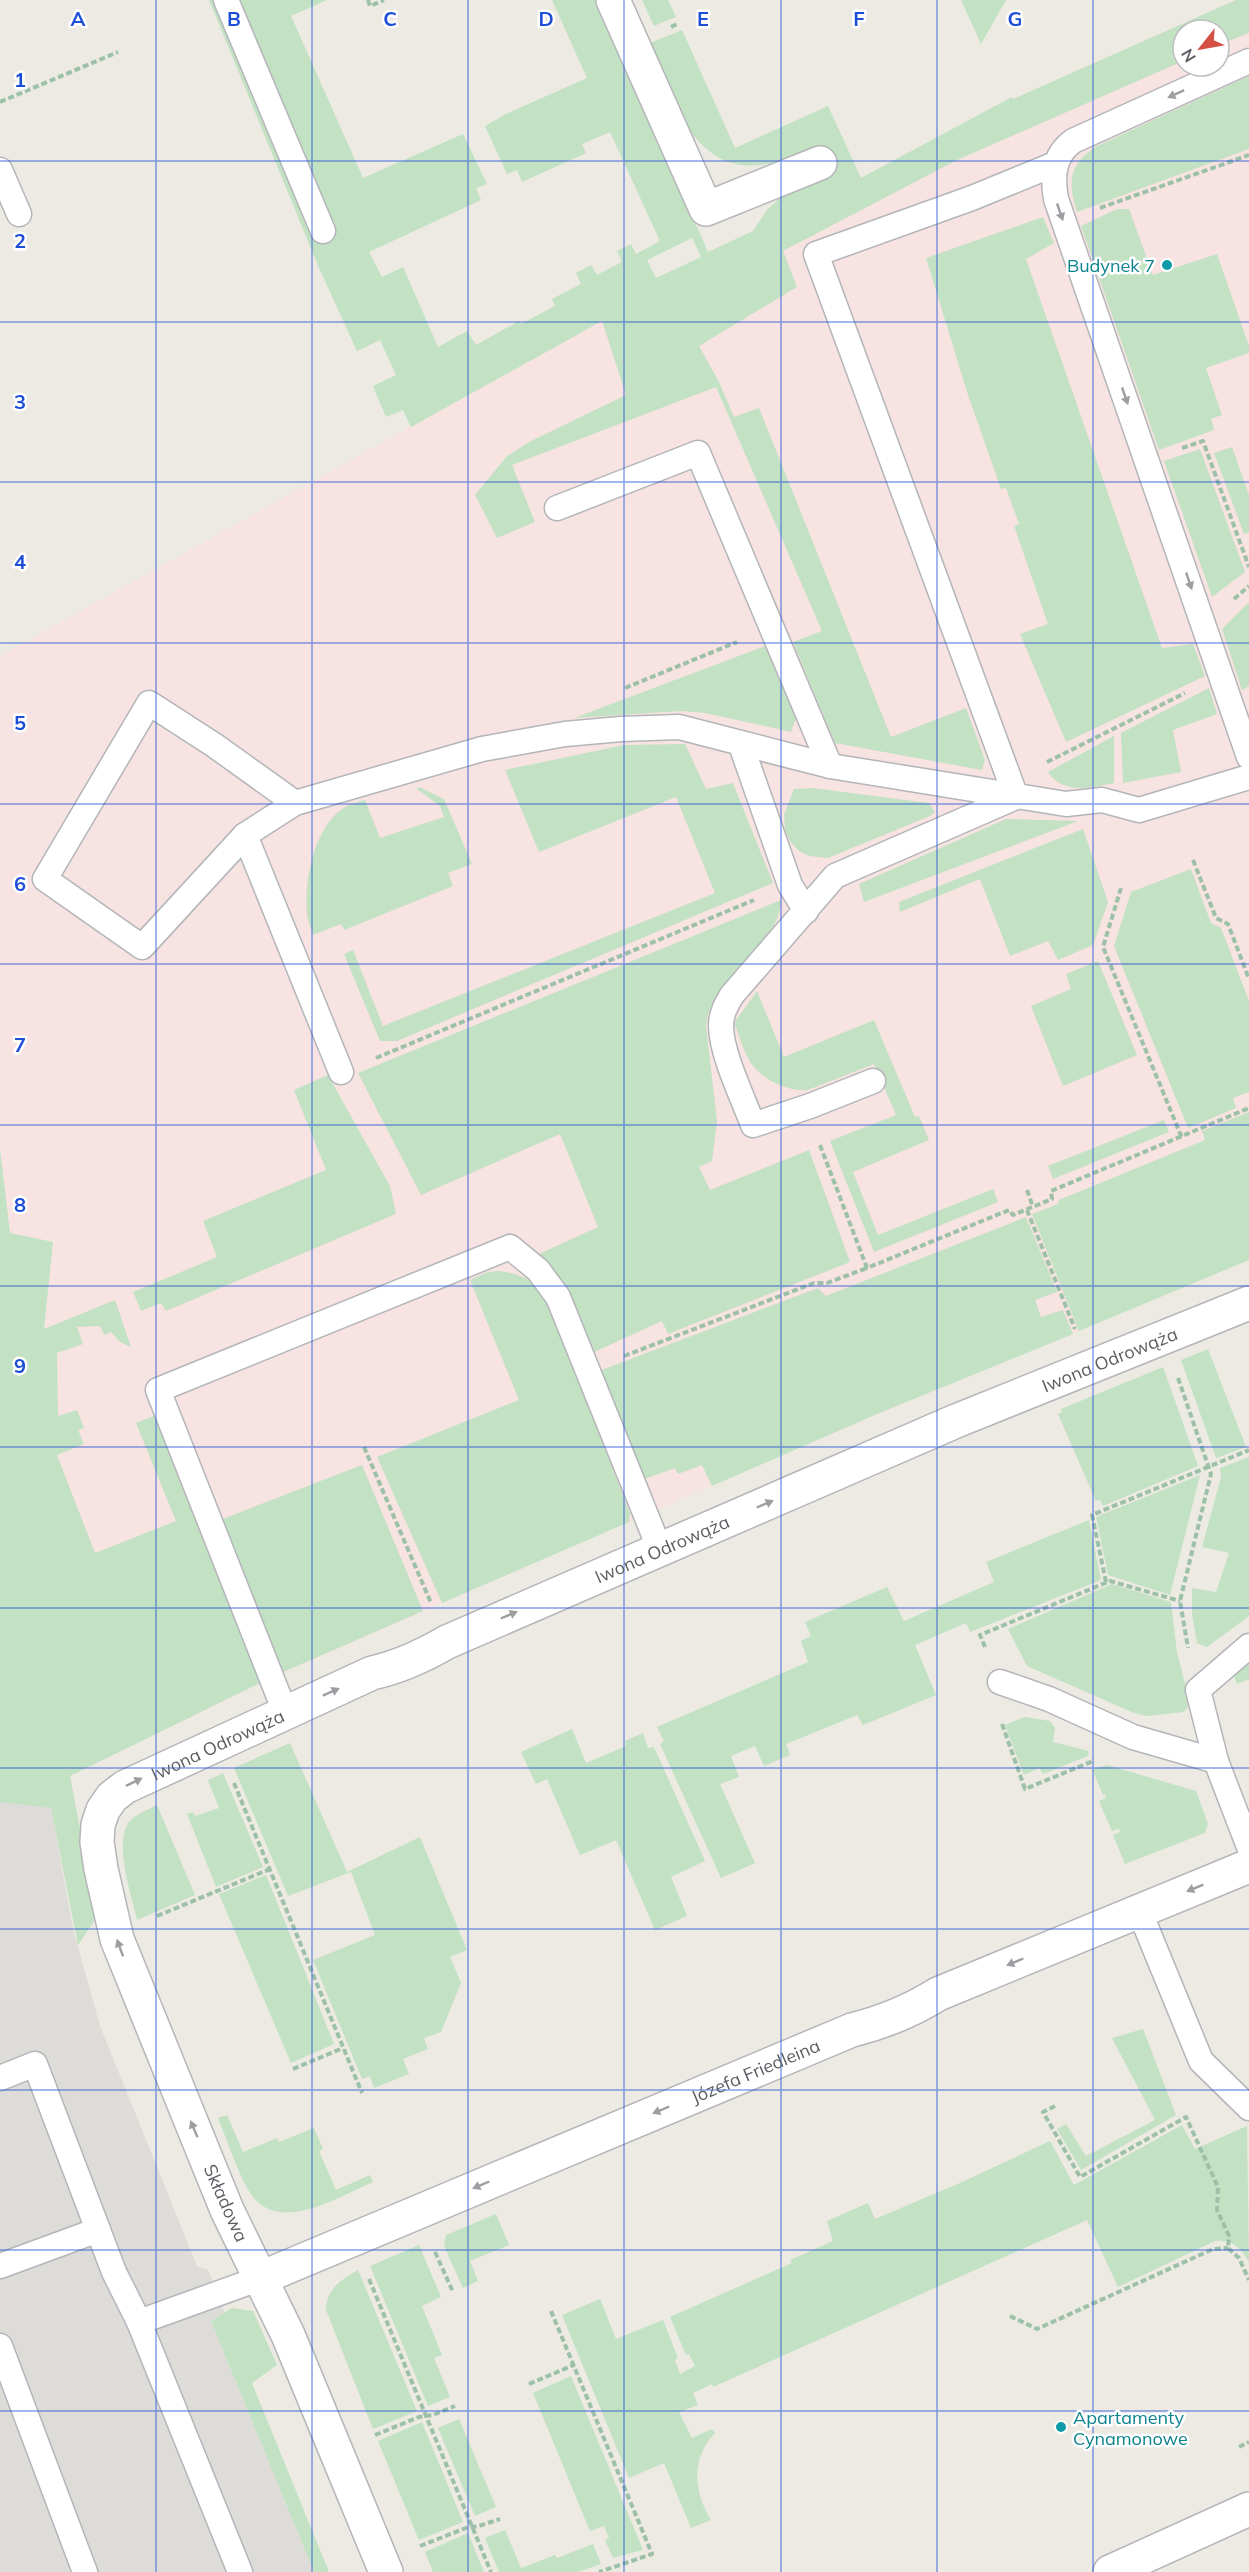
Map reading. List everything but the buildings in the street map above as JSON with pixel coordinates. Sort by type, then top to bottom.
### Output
[{"type":"street","points":[[613,0],[706,209],[820,162]]},
{"type":"street","name":"Iwona Odrowąża","points":[[98,1825],[103,1810],[112,1797],[125,1787],[285,1712],[372,1673],[410,1661],[447,1642],[956,1421],[1249,1303]]},
{"type":"street","name":"Składowa","points":[[98,1825],[97,1842],[101,1869],[117,1939],[134,1984],[227,2210],[288,2335],[386,2572]]},
{"type":"street","name":"Józefa Friedleina","points":[[261,2278],[852,2030],[879,2024],[906,2013],[938,1994],[1249,1866]]},
{"type":"street","points":[[1110,2572],[1249,2509]]},
{"type":"lane","points":[[226,0],[323,231]]},
{"type":"lane","points":[[1249,61],[1073,141],[1063,148],[1055,164],[1053,181],[1065,226],[1249,757]]},
{"type":"lane","points":[[1014,788],[816,254],[972,198],[1055,164]]},
{"type":"lane","points":[[0,170],[19,214]]},
{"type":"lane","points":[[557,508],[698,453],[830,766]]},
{"type":"lane","points":[[295,803],[214,745],[149,703],[45,879],[142,947],[245,836],[295,803],[482,749],[565,734],[621,729],[679,728],[830,766],[1014,788],[1066,804],[1102,801],[1139,810],[1249,777]]},
{"type":"lane","points":[[741,745],[790,885],[806,910]]},
{"type":"lane","points":[[873,1081],[753,1125],[722,1042],[723,1011],[732,995],[835,876],[1014,788]]},
{"type":"lane","points":[[245,836],[341,1072]]},
{"type":"lane","points":[[285,1712],[158,1390],[510,1247],[527,1260],[549,1283],[558,1298],[660,1550]]},
{"type":"lane","points":[[1249,1646],[1198,1690],[1216,1761],[1249,1847]]},
{"type":"lane","points":[[1000,1682],[1049,1699],[1133,1737],[1216,1761]]},
{"type":"lane","points":[[1139,1910],[1201,2061],[1249,2108]]},
{"type":"lane","points":[[0,2078],[35,2064],[114,2272],[139,2322],[240,2572]]},
{"type":"lane","points":[[0,2266],[98,2230]]},
{"type":"lane","points":[[139,2322],[261,2278]]},
{"type":"lane","points":[[0,2346],[85,2572]]},
{"type":"path","points":[[368,0],[370,6],[384,0]]},
{"type":"path","points":[[0,102],[118,52]]},
{"type":"path","points":[[1065,226],[1107,205],[1249,155]]},
{"type":"path","points":[[1147,460],[1203,441],[1249,567]]},
{"type":"path","points":[[621,690],[771,628]]},
{"type":"path","points":[[1014,788],[1221,675]]},
{"type":"path","points":[[1193,860],[1216,918],[1228,924],[1249,979]]},
{"type":"path","points":[[341,1072],[790,885]]},
{"type":"path","points":[[1121,888],[1103,947],[1182,1138]]},
{"type":"path","points":[[586,1369],[670,1340],[814,1282],[827,1283],[867,1268],[1009,1210],[1013,1215],[1027,1210],[1052,1199],[1051,1191],[1249,1108]]},
{"type":"path","points":[[820,1145],[867,1268]]},
{"type":"path","points":[[1027,1190],[1033,1207]]},
{"type":"path","points":[[1027,1210],[1090,1366]]},
{"type":"path","points":[[1177,1373],[1211,1474],[1180,1601],[1198,1690]]},
{"type":"path","points":[[364,1447],[447,1642]]},
{"type":"path","points":[[1106,1582],[1092,1515],[1249,1450]]},
{"type":"path","points":[[1101,1758],[1025,1789],[1002,1725],[1000,1682],[980,1635],[1110,1581],[1180,1601]]},
{"type":"path","points":[[234,1782],[362,2093]]},
{"type":"path","points":[[148,1919],[270,1869]]},
{"type":"path","points":[[293,2069],[343,2048]]},
{"type":"path","points":[[1055,2106],[1043,2112],[1080,2177],[1186,2117],[1218,2187],[1217,2210],[1229,2236],[1228,2248]]},
{"type":"path","points":[[431,2243],[453,2292]]},
{"type":"path","points":[[1010,2316],[1037,2329],[1213,2249],[1228,2248],[1239,2258],[1249,2280]]},
{"type":"path","points":[[366,2272],[491,2572]]},
{"type":"path","points":[[551,2311],[652,2554],[600,2572]]},
{"type":"path","points":[[529,2384],[574,2365]]},
{"type":"path","points":[[368,2438],[455,2406]]},
{"type":"path","points":[[1239,2447],[1249,2442]]},
{"type":"path","points":[[414,2549],[500,2519]]},
{"type":"shaded area","points":[[1236,0],[1249,0],[1249,1260],[877,1414],[442,1603],[271,1678],[74,1774],[44,1329],[53,1242],[10,1233],[0,1149],[0,656],[602,320],[1012,97],[1013,99],[1171,29],[1171,78],[1231,78],[1231,18],[1195,18]]},
{"type":"shaded area","points":[[0,1588],[74,1774],[47,1786],[73,1929],[100,2026],[197,2266],[208,2270],[218,2293],[225,2314],[211,2321],[314,2572],[0,2572]]},
{"type":"green space","points":[[209,0],[327,0],[291,16],[363,178],[463,134],[487,184],[476,188],[481,200],[369,252],[382,277],[403,267],[438,347],[467,331],[476,345],[519,321],[521,324],[555,306],[552,299],[581,284],[576,273],[591,265],[597,275],[622,262],[617,251],[631,244],[636,254],[660,241],[610,132],[582,144],[586,153],[522,182],[517,170],[507,174],[485,126],[506,114],[587,78],[552,0],[596,0],[708,252],[753,231],[767,210],[780,198],[830,175],[819,147],[761,165],[728,162],[713,154],[698,141],[683,122],[650,43],[682,30],[735,148],[828,106],[861,178],[1012,97],[1013,99],[1171,29],[1171,66],[957,160],[783,251],[797,287],[699,346],[719,382],[734,417],[759,408],[891,737],[966,708],[985,760],[982,770],[835,743],[793,642],[822,631],[716,387],[512,465],[535,522],[497,538],[475,495],[507,456],[531,441],[626,395],[602,321],[411,427],[403,410],[386,417],[373,386],[396,375],[380,340],[357,351],[319,268]],"holes":[[[692,238],[701,257],[656,278],[647,260]]]},
{"type":"green space","points":[[642,0],[668,0],[676,17],[654,26]]},
{"type":"green space","points":[[961,0],[1006,0],[981,44]]},
{"type":"green space","points":[[1236,0],[1249,0],[1249,33],[1231,40],[1231,18],[1195,18]]},
{"type":"green space","points":[[1249,76],[1249,149],[1077,212],[1072,191],[1073,174],[1088,153],[1097,146]]},
{"type":"green space","points":[[1117,209],[1129,209],[1153,275],[1217,254],[1249,346],[1249,353],[1206,368],[1222,415],[1211,419],[1214,430],[1159,450],[1081,226]]},
{"type":"green space","points":[[1043,217],[1054,243],[1026,259],[1162,648],[1193,644],[1205,676],[1066,742],[1020,634],[1048,624],[1014,526],[1019,524],[1006,488],[1001,489],[968,395],[926,258]]},
{"type":"green space","points":[[1232,447],[1249,495],[1249,532],[1244,534],[1214,453]]},
{"type":"green space","points":[[1200,449],[1245,572],[1212,597],[1164,461]]},
{"type":"green space","points":[[1249,602],[1249,686],[1242,690],[1222,629]]},
{"type":"green space","points":[[765,646],[796,718],[791,732],[705,713],[681,711],[574,718]]},
{"type":"green space","points":[[1209,688],[1217,714],[1173,730],[1181,772],[1123,783],[1121,733]]},
{"type":"green space","points":[[1114,736],[1114,783],[1087,788],[1070,787],[1054,779],[1048,772]]},
{"type":"green space","points":[[685,744],[706,789],[733,783],[773,883],[397,1041],[380,1041],[344,954],[353,950],[383,1026],[715,893],[676,797],[539,852],[505,770],[624,745]]},
{"type":"green space","points":[[419,787],[444,799],[472,864],[448,873],[453,886],[344,930],[341,924],[313,935],[307,915],[307,884],[319,838],[327,825],[347,806],[365,800],[380,838],[444,817],[440,806],[417,789]]},
{"type":"green space","points":[[812,788],[929,803],[935,812],[828,858],[809,856],[799,851],[790,841],[785,830],[784,815],[794,789]]},
{"type":"green space","points":[[1006,819],[1078,821],[864,902],[859,884]]},
{"type":"green space","points":[[1083,829],[1108,902],[1093,945],[1058,960],[1048,941],[1010,956],[980,879],[900,912],[899,902]]},
{"type":"green space","points":[[1191,869],[1211,923],[1221,928],[1249,1001],[1249,1092],[1233,1098],[1236,1108],[1188,1128],[1114,946],[1131,892]]},
{"type":"green space","points":[[781,900],[777,918],[769,933],[720,991],[711,1007],[706,1026],[717,1121],[712,1161],[699,1167],[710,1190],[809,1150],[850,1262],[668,1334],[662,1321],[592,1353],[568,1292],[539,1254],[598,1227],[560,1134],[421,1195],[358,1073]]},
{"type":"green space","points":[[1098,961],[1137,1055],[1063,1086],[1031,1006],[1071,989],[1066,974]]},
{"type":"green space","points":[[757,991],[784,1057],[874,1020],[915,1117],[919,1116],[929,1140],[853,1172],[878,1235],[993,1189],[998,1202],[874,1252],[830,1141],[896,1115],[874,1064],[808,1090],[791,1089],[774,1083],[759,1072],[748,1058],[734,1023]]},
{"type":"green space","points":[[328,1075],[390,1186],[396,1214],[166,1311],[161,1303],[141,1311],[133,1292],[217,1257],[203,1221],[326,1170],[294,1090]]},
{"type":"green space","points":[[1249,1112],[1249,1260],[1079,1331],[1032,1214],[1058,1204],[1059,1200],[1205,1140],[1202,1131]]},
{"type":"green space","points":[[1164,1120],[1169,1132],[1053,1179],[1048,1166]]},
{"type":"green space","points":[[0,1149],[10,1233],[53,1242],[44,1329],[115,1300],[131,1347],[120,1342],[111,1332],[104,1335],[100,1326],[77,1327],[83,1344],[57,1353],[58,1416],[77,1410],[84,1428],[78,1430],[84,1444],[57,1455],[95,1553],[176,1521],[136,1423],[156,1415],[260,1683],[70,1776],[97,1917],[78,1945],[51,1808],[0,1802]]},
{"type":"green space","points":[[1026,1217],[1057,1292],[1035,1300],[1041,1317],[1063,1310],[1073,1334],[877,1414],[712,1486],[702,1465],[678,1474],[675,1468],[642,1480],[599,1371],[818,1288],[826,1296]]},
{"type":"green space","points":[[498,1271],[524,1278],[545,1295],[630,1514],[629,1522],[442,1603],[377,1457],[519,1400],[470,1280],[488,1272]]},
{"type":"green space","points":[[1208,1349],[1246,1447],[1216,1458],[1181,1360]]},
{"type":"green space","points":[[1163,1367],[1198,1466],[1103,1506],[1100,1500],[1096,1501],[1058,1414],[1062,1412],[1061,1409]]},
{"type":"green space","points":[[1249,1457],[1249,1616],[1207,1647],[1197,1643],[1192,1614],[1192,1588],[1216,1592],[1229,1553],[1202,1547],[1221,1477],[1220,1468]]},
{"type":"green space","points":[[362,1465],[423,1611],[281,1673],[220,1520]]},
{"type":"green space","points":[[1200,1475],[1170,1595],[1108,1575],[1096,1517]]},
{"type":"green space","points":[[1089,1520],[1101,1580],[970,1632],[966,1623],[915,1645],[936,1695],[863,1725],[857,1715],[786,1744],[790,1755],[764,1766],[755,1746],[731,1756],[739,1777],[720,1784],[755,1863],[721,1878],[660,1744],[664,1741],[657,1727],[808,1662],[801,1641],[811,1636],[805,1622],[887,1587],[904,1621],[994,1582],[986,1562]]},
{"type":"green space","points":[[1112,1584],[1171,1602],[1177,1652],[1190,1704],[1184,1712],[1147,1716],[1134,1713],[1027,1666],[1008,1629]]},
{"type":"green space","points":[[1249,1661],[1249,1679],[1237,1684],[1233,1674]]},
{"type":"green space","points":[[1025,1717],[1050,1721],[1055,1728],[1053,1742],[1089,1751],[1088,1756],[1043,1774],[1039,1768],[1024,1775],[1005,1725]]},
{"type":"green space","points":[[572,1729],[586,1763],[626,1746],[625,1741],[643,1733],[648,1748],[654,1747],[705,1861],[671,1877],[687,1916],[655,1930],[616,1840],[580,1855],[547,1779],[536,1784],[521,1752]]},
{"type":"green space","points":[[290,1743],[347,1872],[420,1837],[467,1950],[450,1957],[461,1983],[441,2032],[424,2038],[428,2049],[403,2059],[409,2074],[374,2088],[370,2076],[362,2079],[313,1960],[375,1935],[351,1872],[288,1896],[234,1768]]},
{"type":"green space","points":[[1107,1765],[1196,1791],[1208,1824],[1205,1833],[1125,1864],[1113,1835],[1120,1832],[1119,1829],[1112,1831],[1099,1801],[1106,1798],[1105,1794],[1103,1795],[1092,1769]]},
{"type":"green space","points":[[223,1773],[263,1867],[216,1887],[187,1814],[193,1812],[195,1816],[219,1808],[208,1780]]},
{"type":"green space","points":[[157,1805],[195,1895],[137,1920],[123,1856],[125,1831],[129,1822],[135,1817]]},
{"type":"green space","points":[[266,1875],[334,2044],[291,2063],[219,1894]]},
{"type":"green space","points":[[1143,2029],[1176,2115],[1081,2170],[1057,2129],[1066,2124],[1086,2156],[1155,2120],[1112,2038]]},
{"type":"green space","points":[[227,2115],[243,2152],[277,2138],[279,2142],[314,2128],[323,2149],[319,2151],[336,2190],[370,2175],[373,2182],[325,2204],[291,2212],[275,2211],[261,2204],[244,2183],[218,2118]]},
{"type":"green space","points":[[1182,2125],[1195,2149],[1247,2126],[1249,2263],[1243,2253],[1232,2243],[1215,2241],[1118,2287],[1087,2220],[713,2387],[712,2384],[693,2393],[698,2405],[679,2412],[692,2438],[712,2429],[715,2433],[702,2453],[697,2475],[701,2498],[711,2520],[691,2528],[664,2463],[629,2478],[562,2315],[600,2299],[616,2339],[663,2320],[678,2358],[675,2360],[680,2374],[695,2366],[689,2354],[686,2355],[670,2317],[792,2263],[790,2260],[833,2241],[827,2221],[868,2203],[875,2219],[1050,2141],[1074,2185]]},
{"type":"green space","points":[[496,2214],[509,2245],[470,2261],[478,2281],[463,2288],[444,2246],[446,2235]]},
{"type":"green space","points":[[419,2245],[441,2297],[422,2306],[442,2355],[434,2358],[450,2397],[428,2406],[370,2266]]},
{"type":"green space","points":[[358,2270],[417,2411],[373,2429],[326,2310],[329,2296],[336,2286]]},
{"type":"green space","points":[[232,2308],[253,2311],[277,2365],[252,2383],[329,2572],[314,2572],[211,2321]]},
{"type":"green space","points":[[571,2376],[643,2550],[613,2558],[605,2540],[609,2538],[604,2526],[590,2531],[533,2393]]},
{"type":"green space","points":[[459,2419],[496,2507],[475,2516],[438,2428]]},
{"type":"green space","points":[[422,2422],[463,2522],[419,2540],[378,2441]]},
{"type":"green space","points":[[505,2530],[521,2568],[555,2555],[557,2558],[593,2544],[601,2564],[578,2572],[499,2572],[485,2538]]},
{"type":"green space","points":[[468,2533],[484,2572],[433,2572],[425,2552]]},
{"type":"place","name":"Budynek 7","points":[[1167,265]]},
{"type":"place","name":"Apartamenty Cynamonowe","points":[[1061,2427]]}]
